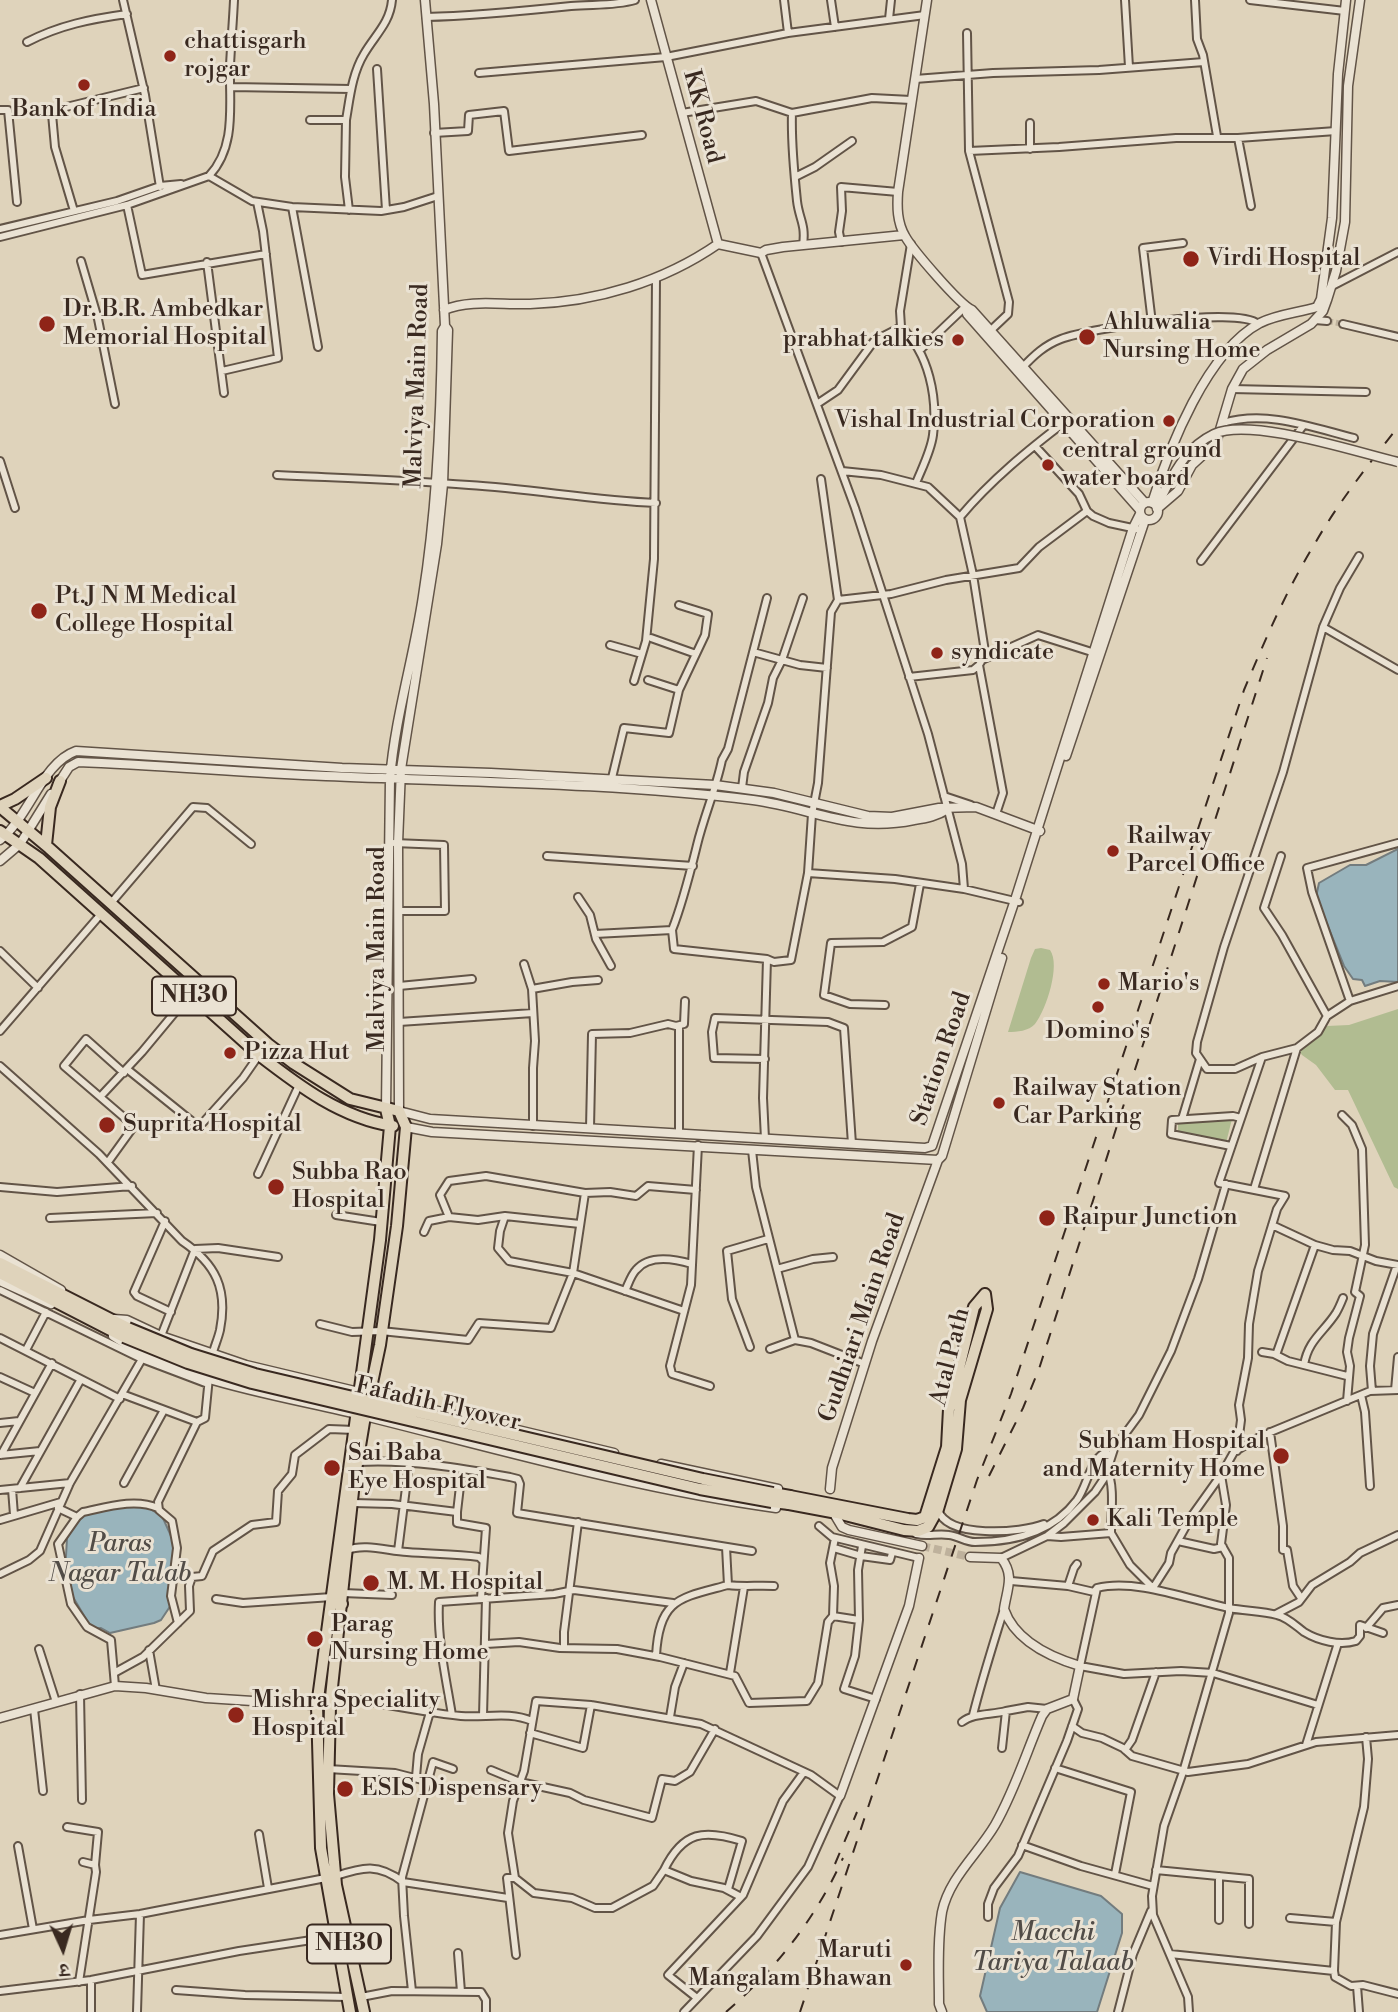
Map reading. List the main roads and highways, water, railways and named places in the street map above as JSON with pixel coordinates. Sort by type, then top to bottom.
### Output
[{"type":"main road","points":[[0,806],[46,778]]},
{"type":"main road","points":[[46,845],[50,807],[60,781]]},
{"type":"main road","name":"NH30","points":[[0,806],[268,1044],[338,1093],[358,1102],[386,1109]]},
{"type":"main road","name":"NH30","points":[[2,835],[20,844],[259,1055],[299,1085],[338,1109],[390,1126],[406,1127],[397,1226],[381,1331],[361,1415],[347,1550],[317,1706],[321,1848],[331,1877]]},
{"type":"main road","points":[[386,1109],[390,1126]]},
{"type":"main road","name":"Malviya Main Road","points":[[386,1109],[399,1111],[406,1127]]},
{"type":"main road","name":"NH30","points":[[365,1392],[368,1332],[390,1126]]},
{"type":"main road","points":[[0,1263],[83,1312]]},
{"type":"main road","points":[[0,1273],[50,1294]]},
{"type":"main road","name":"Atal Path","points":[[985,1294],[987,1308],[960,1400],[956,1450],[932,1523],[924,1530],[904,1530],[789,1500],[908,1519],[925,1517],[947,1447],[949,1409],[974,1307],[985,1294]]},
{"type":"main road","name":"Fafadih Flyover","points":[[83,1312],[111,1319],[126,1332]]},
{"type":"main road","name":"Fafadih Flyover","points":[[83,1312],[188,1363],[252,1383],[700,1489],[789,1500]]},
{"type":"main road","name":"NH30","points":[[350,2012],[331,1877],[328,1769],[337,1599],[355,1430],[361,1415]]},
{"type":"main road","name":"NH30","points":[[341,1936],[364,2012]]},
{"type":"water","points":[[1398,849],[1398,982],[1380,981],[1365,986],[1362,980],[1353,979],[1344,966],[1316,897],[1319,883],[1350,865],[1366,865]]},
{"type":"water","name":"Paras Nagar Talab","points":[[143,1505],[162,1516],[176,1547],[170,1579],[171,1605],[161,1620],[154,1623],[110,1633],[101,1628],[92,1629],[70,1592],[65,1574],[67,1538],[85,1515],[112,1508]]},
{"type":"water","name":"Macchi Tariya Talaab","points":[[1020,1872],[1101,1896],[1122,1914],[1122,1933],[1097,2012],[987,2012],[980,1996],[1000,1908]]},
{"type":"tunnel","points":[[1327,321],[1343,324]]},
{"type":"tunnel","points":[[922,1546],[970,1557]]},
{"type":"railway","points":[[800,2012],[977,1480],[1011,1394],[1244,690],[1276,616],[1323,529],[1398,427]]},
{"type":"railway","points":[[989,1476],[1039,1369],[1267,658]]},
{"type":"railway","points":[[835,1864],[857,1812]]},
{"type":"railway","points":[[726,2012],[762,1978],[793,1941],[820,1901],[843,1858]]},
{"type":"place","name":"chattisgarh rojgar","points":[[170,56]]},
{"type":"place","name":"Bank of India","points":[[84,85]]},
{"type":"place","name":"Virdi Hospital","points":[[1191,259]]},
{"type":"place","name":"Dr. B.R. Ambedkar Memorial Hospital","points":[[47,324]]},
{"type":"place","name":"Ahluwalia Nursing Home","points":[[1087,337]]},
{"type":"place","name":"prabhat talkies","points":[[958,340]]},
{"type":"place","name":"Vishal Industrial Corporation","points":[[1169,421]]},
{"type":"place","name":"central ground water board","points":[[1048,465]]},
{"type":"place","name":"Pt.J N M Medical College Hospital","points":[[39,611]]},
{"type":"place","name":"syndicate","points":[[937,653]]},
{"type":"place","name":"Railway Parcel Office","points":[[1113,851]]},
{"type":"place","name":"Mario's","points":[[1104,984]]},
{"type":"place","name":"Domino's","points":[[1098,1007]]},
{"type":"place","name":"Pizza Hut","points":[[230,1053]]},
{"type":"place","name":"Railway Station Car Parking","points":[[999,1103]]},
{"type":"place","name":"Suprita Hospital","points":[[107,1125]]},
{"type":"place","name":"Subba Rao Hospital","points":[[276,1187]]},
{"type":"place","name":"Raipur Junction","points":[[1047,1218]]},
{"type":"place","name":"Subham Hospital and Maternity Home","points":[[1281,1456]]},
{"type":"place","name":"Sai Baba Eye Hospital","points":[[332,1468]]},
{"type":"place","name":"Kali Temple","points":[[1093,1520]]},
{"type":"place","name":"M. M. Hospital","points":[[371,1583]]},
{"type":"place","name":"Parag Nursing Home","points":[[315,1639]]},
{"type":"place","name":"Mishra Speciality Hospital","points":[[236,1715]]},
{"type":"place","name":"ESIS Dispensary","points":[[345,1789]]},
{"type":"place","name":"Maruti Mangalam Bhawan","points":[[906,1965]]}]
